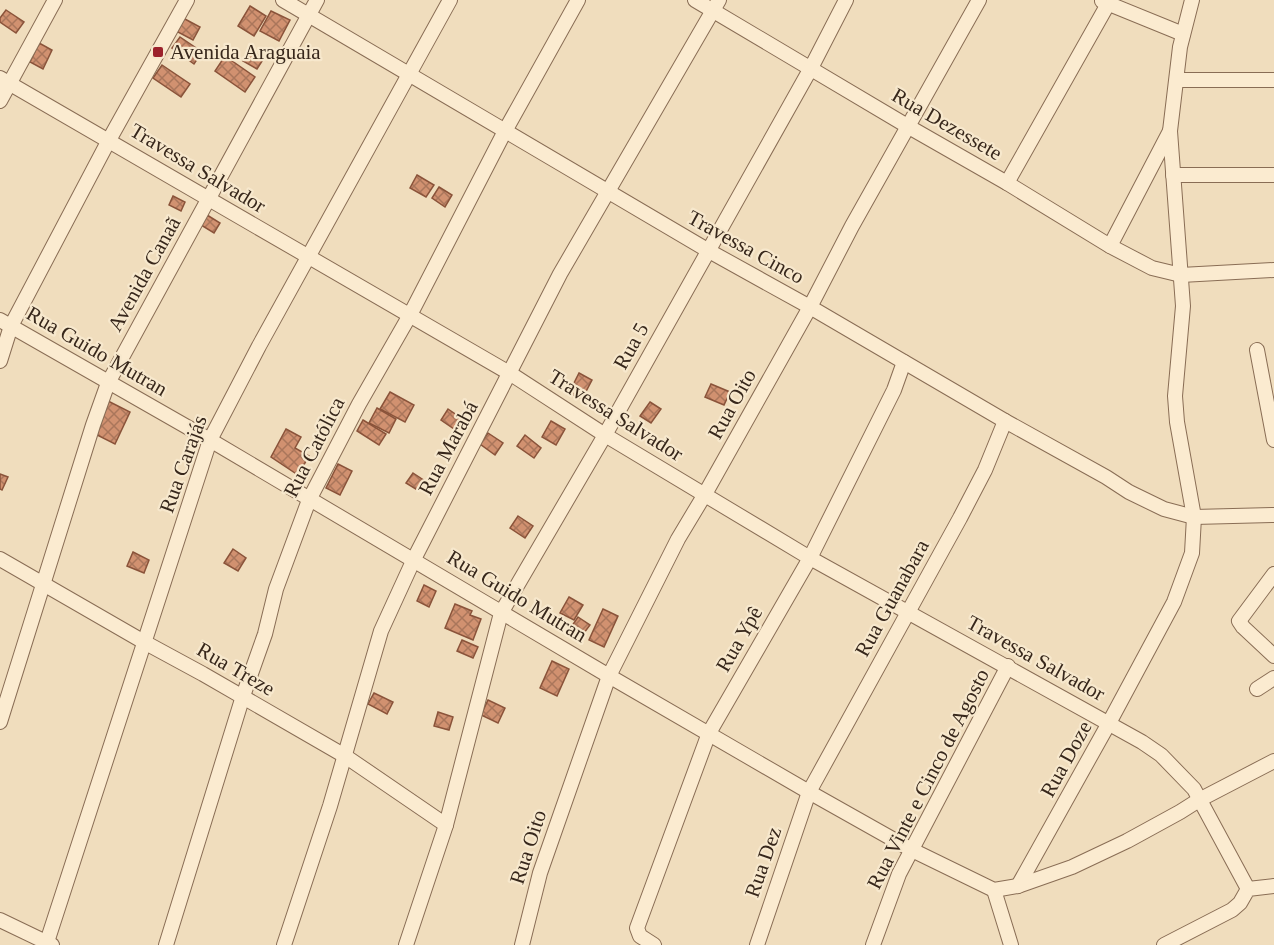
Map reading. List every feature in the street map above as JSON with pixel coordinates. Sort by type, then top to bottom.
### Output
[{"type":"street","points":[[0,101],[5,81],[55,0]]},
{"type":"street","points":[[0,361],[6,323],[187,0]]},
{"type":"street","name":"Travessa Cinco","points":[[283,0],[708,251],[810,307],[1129,492],[1164,509],[1194,517],[1274,514]]},
{"type":"street","name":"Avenida Canaã","points":[[0,722],[108,383],[317,0]]},
{"type":"street","name":"Rua Carajás","points":[[50,944],[210,440],[450,0]]},
{"type":"street","name":"Rua Católica","points":[[166,945],[243,696],[265,634],[276,589],[309,500],[358,404],[410,315],[505,131],[578,0]]},
{"type":"street","name":"Rua Dezessete","points":[[695,0],[716,6],[811,68],[909,127],[1110,246],[1152,268],[1181,275],[1274,270]]},
{"type":"street","name":"Rua 5","points":[[406,945],[446,825],[501,613],[605,435],[811,68],[846,0]]},
{"type":"street","name":"Rua Oito","points":[[522,945],[540,873],[609,676],[678,539],[810,307],[852,226],[979,0]]},
{"type":"street","points":[[1110,246],[1170,131],[1180,47],[1192,0]]},
{"type":"street","points":[[1007,183],[1104,2],[1183,34]]},
{"type":"street","name":"Rua Marabá","points":[[284,945],[345,756],[381,632],[414,559],[560,274],[716,6]]},
{"type":"street","points":[[1177,80],[1274,80]]},
{"type":"street","name":"Travessa Salvador","points":[[5,81],[510,374],[605,435],[810,558],[1142,742],[1161,755],[1190,783],[1248,889]]},
{"type":"street","name":"Rua Doze","points":[[1018,886],[1174,602],[1192,553],[1194,517],[1177,422],[1175,396],[1176,368],[1183,322],[1170,131]]},
{"type":"street","points":[[1173,175],[1274,175]]},
{"type":"street","name":"Rua Guido Mutran","points":[[6,323],[414,559],[501,613],[809,792],[912,850],[994,890]]},
{"type":"street","points":[[1257,350],[1274,440]]},
{"type":"street","name":"Rua Ypê","points":[[651,943],[640,936],[637,928],[709,733],[810,558],[894,390],[904,362]]},
{"type":"street","name":"Rua Guanabara","points":[[809,792],[985,470],[1005,421]]},
{"type":"street","name":"Rua Treze","points":[[0,559],[345,756],[446,825]]},
{"type":"street","points":[[1274,574],[1239,621],[1274,656]]},
{"type":"street","name":"Rua Vinte e Cinco de Agosto","points":[[873,945],[899,874],[1008,666]]},
{"type":"street","points":[[1257,689],[1274,678]]},
{"type":"street","points":[[1011,945],[994,890],[1018,886],[1072,867],[1109,850],[1274,760]]},
{"type":"street","name":"Rua Dez","points":[[757,945],[809,792]]},
{"type":"street","points":[[1164,945],[1232,910],[1240,903],[1248,889],[1274,886]]},
{"type":"street","points":[[0,920],[50,944]]},
{"type":"building","points":[[250,6],[266,16],[254,36],[238,26]]},
{"type":"building","points":[[6,10],[24,22],[16,33],[0,22]]},
{"type":"building","points":[[271,11],[290,20],[279,41],[260,31]]},
{"type":"building","points":[[183,18],[200,27],[193,40],[176,31]]},
{"type":"building","points":[[180,37],[202,52],[194,64],[172,48]]},
{"type":"building","points":[[39,43],[52,50],[43,69],[30,62]]},
{"type":"building","points":[[249,50],[264,58],[257,69],[243,61]]},
{"type":"building","points":[[225,56],[255,77],[245,92],[215,71]]},
{"type":"building","points":[[162,65],[190,84],[181,97],[153,78]]},
{"type":"building","points":[[417,175],[434,185],[426,197],[410,188]]},
{"type":"building","points":[[439,187],[452,195],[445,207],[432,198]]},
{"type":"building","points":[[173,196],[185,202],[181,211],[169,205]]},
{"type":"building","points":[[207,215],[220,223],[214,233],[201,225]]},
{"type":"building","points":[[579,373],[592,380],[582,399],[569,393]]},
{"type":"building","points":[[711,384],[730,392],[724,405],[705,397]]},
{"type":"building","points":[[390,392],[414,405],[405,422],[380,409]]},
{"type":"building","points":[[108,401],[130,412],[115,444],[93,433]]},
{"type":"building","points":[[650,402],[661,409],[651,423],[640,416]]},
{"type":"building","points":[[377,408],[396,419],[389,433],[369,423]]},
{"type":"building","points":[[448,409],[461,418],[454,429],[441,420]]},
{"type":"building","points":[[363,420],[386,434],[379,445],[357,431]]},
{"type":"building","points":[[551,421],[565,429],[556,445],[542,437]]},
{"type":"building","points":[[286,429],[301,437],[295,448],[309,456],[298,475],[271,457]]},
{"type":"building","points":[[488,433],[503,443],[495,455],[480,444]]},
{"type":"building","points":[[525,435],[541,448],[534,458],[517,446]]},
{"type":"building","points":[[338,464],[352,471],[340,495],[326,488]]},
{"type":"building","points":[[413,473],[425,481],[419,491],[406,483]]},
{"type":"building","points":[[0,474],[8,477],[2,490],[0,489]]},
{"type":"building","points":[[518,516],[533,526],[525,538],[510,528]]},
{"type":"building","points":[[233,549],[246,558],[238,571],[224,563]]},
{"type":"building","points":[[133,552],[149,560],[144,573],[127,566]]},
{"type":"building","points":[[424,585],[436,591],[429,607],[417,601]]},
{"type":"building","points":[[569,597],[583,605],[574,620],[560,613]]},
{"type":"building","points":[[455,604],[472,611],[470,615],[481,619],[473,640],[445,628]]},
{"type":"building","points":[[603,609],[618,616],[604,647],[589,640]]},
{"type":"building","points":[[578,617],[590,625],[578,641],[567,633]]},
{"type":"building","points":[[462,640],[478,647],[473,658],[457,651]]},
{"type":"building","points":[[552,661],[569,669],[557,696],[540,688]]},
{"type":"building","points":[[374,693],[393,702],[387,714],[368,704]]},
{"type":"building","points":[[488,700],[505,708],[498,723],[481,715]]},
{"type":"building","points":[[438,712],[453,717],[449,730],[434,726]]},
{"type":"place","name":"Avenida Araguaia","points":[[158,52]]}]
